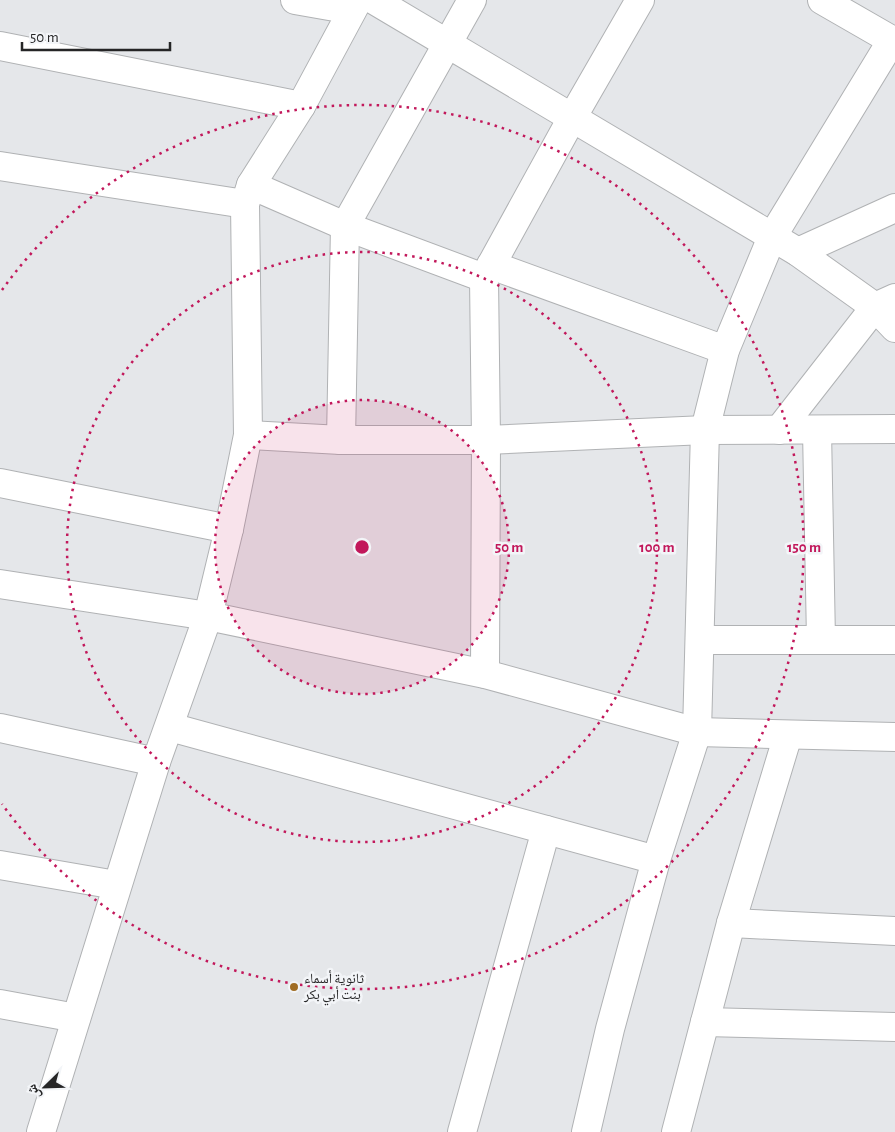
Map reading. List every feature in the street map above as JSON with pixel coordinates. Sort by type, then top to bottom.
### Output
[{"type":"street","points":[[295,0],[361,3],[447,43],[885,303],[895,328]]},
{"type":"street","points":[[341,440],[346,226],[472,0]]},
{"type":"street","points":[[485,674],[488,272],[572,118],[640,0]]},
{"type":"street","points":[[586,1132],[610,1029],[656,860],[698,732],[704,430],[725,350],[772,237],[893,41],[822,0]]},
{"type":"street","points":[[41,1132],[116,885],[156,762],[208,616],[229,530],[248,435],[248,194],[361,3]]},
{"type":"street","points":[[0,46],[301,106]]},
{"type":"street","points":[[0,166],[248,194],[725,350]]},
{"type":"street","points":[[798,252],[895,208]]},
{"type":"street","points":[[779,430],[885,303]]},
{"type":"street","points":[[248,435],[341,440],[486,440],[704,430],[895,429]]},
{"type":"street","points":[[817,430],[821,640]]},
{"type":"street","points":[[0,483],[229,530]]},
{"type":"street","points":[[0,584],[208,616],[485,674],[698,732],[895,737]]},
{"type":"street","points":[[701,640],[895,640]]},
{"type":"street","points":[[170,727],[656,860]]},
{"type":"street","points":[[0,728],[156,762]]},
{"type":"street","points":[[676,1132],[731,923],[788,735]]},
{"type":"street","points":[[462,1132],[546,830]]},
{"type":"street","points":[[0,865],[116,885]]},
{"type":"street","points":[[731,923],[895,931]]},
{"type":"street","points":[[0,1004],[76,1018]]},
{"type":"street","points":[[705,1022],[895,1027]]},
{"type":"place","name":"ثانوية أسماء بنت أبي بكر","points":[[294,987]]}]
